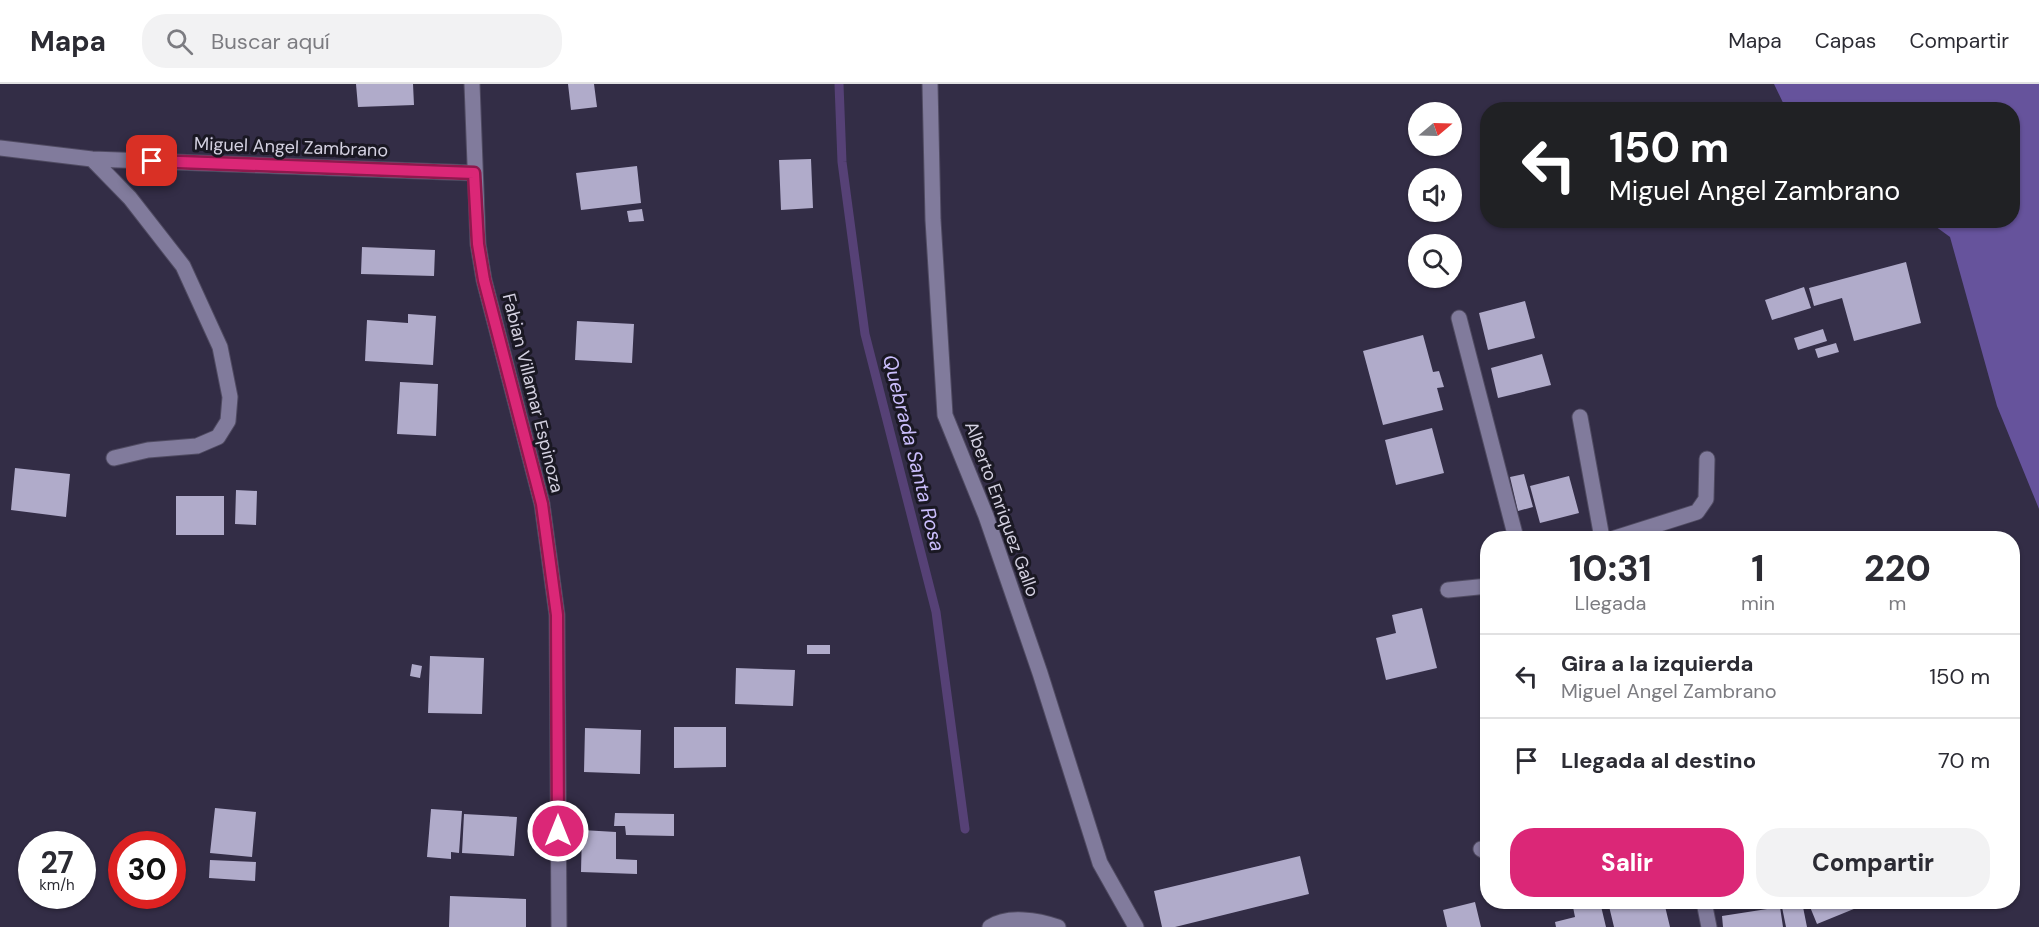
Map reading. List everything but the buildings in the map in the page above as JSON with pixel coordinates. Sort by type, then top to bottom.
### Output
[{"type":"street","name":"Fabian Villamar Espinoza","points":[[472,84],[478,244],[484,280],[542,504],[557,615],[559,927]]},
{"type":"street","name":"Alberto Enriquez Gallo","points":[[930,84],[933,220],[945,415],[990,527],[1040,673],[1100,863],[1136,927]]},
{"type":"street","name":"Miguel Angel Zambrano","points":[[0,148],[92,159],[474,173]]},
{"type":"street","points":[[92,159],[130,198],[183,266],[220,347],[230,397],[228,421],[218,437],[196,446],[148,450],[114,458]]},
{"type":"street","points":[[1460,318],[1514,531]]},
{"type":"street","points":[[1580,417],[1601,531]]},
{"type":"street","points":[[1637,531],[1697,512],[1706,499],[1707,459]]},
{"type":"street","points":[[1449,590],[1480,586]]},
{"type":"street","points":[[1705,909],[1709,927]]},
{"type":"street","points":[[990,927],[998,922],[1058,927]]},
{"type":"shaded area","points":[[1774,84],[2039,84],[2039,509],[1997,406],[1950,237],[1938,228],[2020,228],[2020,102],[1783,102]]},
{"type":"waterway","name":"Quebrada Santa Rosa","points":[[839,84],[842,162],[865,334],[936,612],[965,829]]},
{"type":"route","points":[[152,161],[474,173],[478,244],[484,280],[542,504],[557,615],[558,831]]}]
